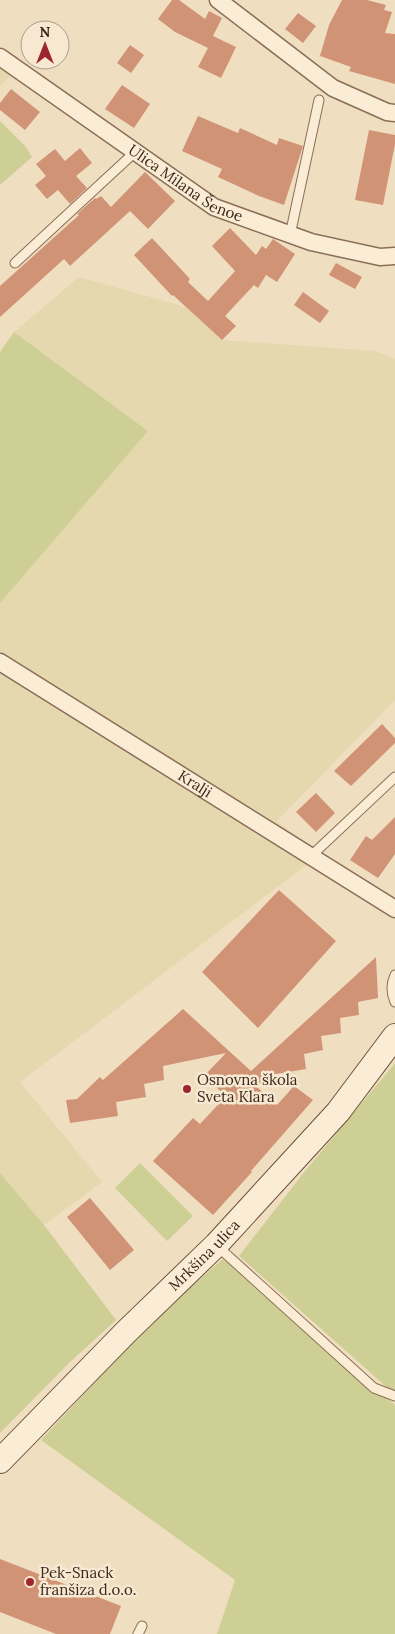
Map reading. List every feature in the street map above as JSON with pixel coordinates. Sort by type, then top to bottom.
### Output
[{"type":"street","points":[[219,0],[333,88],[387,112],[395,113]]},
{"type":"street","name":"Ulica Milana Šenoe","points":[[0,57],[214,207],[311,242],[380,257],[395,256]]},
{"type":"street","name":"Kralji","points":[[0,662],[394,906]]},
{"type":"street","name":"Mrkšina ulica","points":[[0,1461],[126,1332],[216,1245],[338,1112],[395,1036]]},
{"type":"lane","points":[[290,235],[319,100]]},
{"type":"lane","points":[[15,263],[135,152]]},
{"type":"lane","points":[[311,856],[395,777]]},
{"type":"lane","points":[[395,975],[392,982],[392,995],[395,1002]]},
{"type":"lane","points":[[216,1245],[374,1388],[395,1396]]},
{"type":"shaded area","points":[[0,62],[13,73],[0,86]]},
{"type":"shaded area","points":[[79,277],[186,307],[222,340],[375,351],[395,359],[395,700],[277,821],[321,854],[20,1082],[102,1182],[44,1225],[0,1173],[0,603],[148,431],[14,332]]},
{"type":"green space","points":[[0,121],[26,147],[32,157],[0,185]]},
{"type":"green space","points":[[14,332],[148,431],[0,603],[0,352]]},
{"type":"green space","points":[[395,1063],[395,1392],[390,1390],[239,1256],[305,1171]]},
{"type":"green space","points":[[140,1163],[193,1216],[167,1241],[115,1188]]},
{"type":"green space","points":[[0,1173],[44,1225],[116,1320],[69,1363],[0,1433]]},
{"type":"green space","points":[[223,1259],[395,1405],[395,1634],[217,1634],[235,1580],[41,1440],[161,1312]]},
{"type":"building","points":[[172,0],[179,0],[205,19],[209,11],[222,18],[213,36],[236,47],[221,78],[198,67],[208,48],[175,32],[158,19]]},
{"type":"building","points":[[342,0],[367,0],[386,5],[384,10],[392,12],[385,33],[395,34],[395,84],[349,71],[351,67],[320,56],[329,25]]},
{"type":"building","points":[[298,13],[316,26],[303,43],[285,29]]},
{"type":"building","points":[[130,45],[144,55],[131,73],[117,63]]},
{"type":"building","points":[[122,85],[150,104],[134,128],[105,109]]},
{"type":"building","points":[[11,89],[40,112],[25,130],[0,110],[0,103]]},
{"type":"building","points":[[198,116],[238,133],[240,128],[277,145],[279,138],[303,146],[284,205],[218,177],[222,169],[182,151]]},
{"type":"building","points":[[369,130],[395,135],[395,144],[383,205],[355,200]]},
{"type":"building","points":[[80,148],[92,163],[76,176],[87,188],[70,204],[58,190],[47,199],[35,185],[46,176],[36,164],[55,149],[65,161]]},
{"type":"building","points":[[145,172],[175,201],[148,229],[130,211],[70,266],[64,259],[0,317],[0,286],[79,215],[77,214],[95,198],[101,196],[111,207]]},
{"type":"building","points":[[230,228],[256,255],[262,246],[266,249],[273,239],[295,254],[277,282],[266,275],[258,288],[254,285],[225,316],[236,326],[222,340],[172,296],[134,255],[152,238],[190,279],[188,282],[208,301],[235,271],[212,246]]},
{"type":"building","points":[[336,263],[362,277],[355,289],[329,275]]},
{"type":"building","points":[[303,292],[329,311],[320,323],[294,305]]},
{"type":"building","points":[[382,724],[395,738],[395,743],[351,786],[334,771]]},
{"type":"building","points":[[316,793],[335,813],[316,832],[296,812]]},
{"type":"building","points":[[395,817],[395,854],[378,878],[350,860],[366,836],[372,840]]},
{"type":"building","points":[[279,890],[336,941],[258,1028],[202,972]]},
{"type":"building","points":[[376,957],[378,998],[358,1002],[359,1015],[340,1018],[341,1033],[321,1036],[323,1050],[304,1054],[306,1069],[270,1075],[257,1087],[277,1105],[294,1086],[313,1100],[213,1215],[153,1161],[193,1118],[200,1124],[226,1096],[204,1076],[226,1053],[163,1066],[164,1080],[144,1084],[146,1097],[116,1102],[118,1116],[70,1123],[66,1100],[77,1099],[100,1077],[103,1080],[183,1009],[251,1071]]},
{"type":"building","points":[[90,1198],[134,1250],[110,1270],[67,1217]]},
{"type":"building","name":"Pek-Snack franšiza d.o.o.","points":[[0,1559],[121,1606],[110,1634],[56,1634],[0,1612]]},
{"type":"place","name":"Osnovna škola Sveta Klara","points":[[187,1089]]},
{"type":"place","name":"Pek-Snack franšiza d.o.o.","points":[[30,1582]]}]
